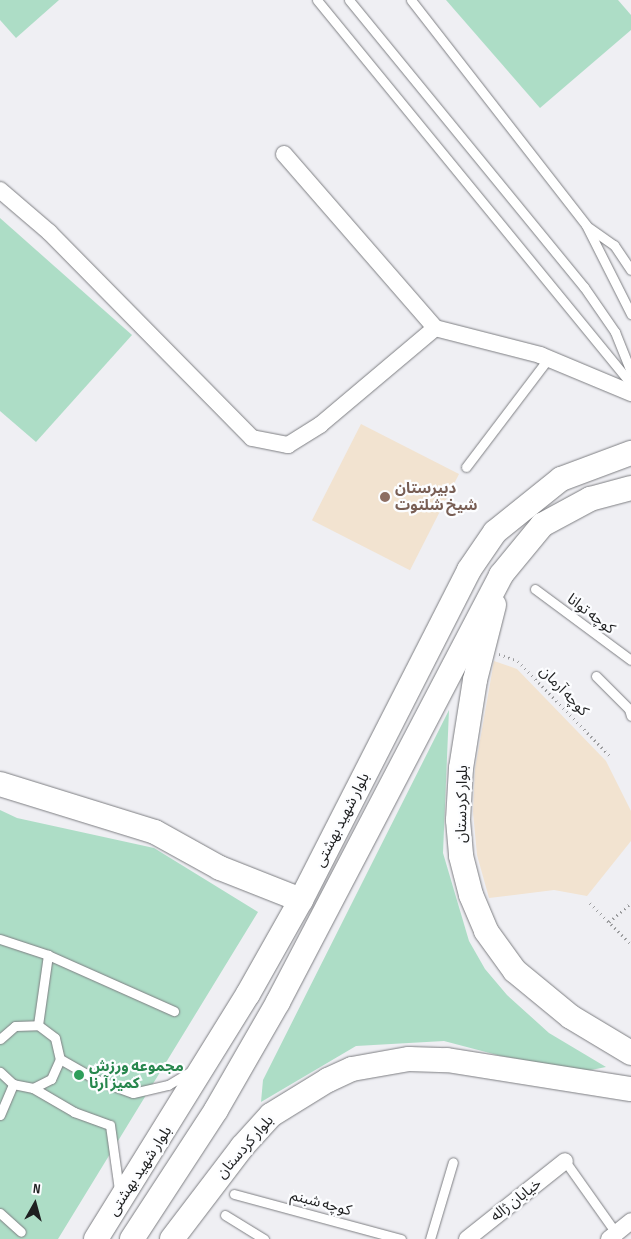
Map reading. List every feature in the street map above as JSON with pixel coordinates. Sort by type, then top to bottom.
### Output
[{"type":"main road","name":"بلوار شهید بهشتی","points":[[96,1239],[208,1061],[301,900],[449,608],[495,532],[560,478],[631,453]]},
{"type":"main road","name":"بلوار شهید بهشتی","points":[[132,1239],[216,1110],[278,1002],[501,576],[542,525],[590,498],[631,488]]},
{"type":"main road","name":"بلوار کردستان","points":[[501,576],[475,680],[461,768],[458,820],[461,856],[471,895],[486,932],[515,971],[564,1012],[631,1053]]},
{"type":"main road","points":[[0,784],[155,832],[220,868],[301,900]]},
{"type":"main road","name":"بلوار کردستان","points":[[172,1239],[242,1147],[271,1115],[328,1080],[352,1069],[409,1059],[447,1060],[631,1089]]},
{"type":"street","points":[[284,154],[435,328],[548,359],[631,393]]},
{"type":"street","points":[[0,190],[49,232],[252,438],[288,445],[320,425],[435,328]]},
{"type":"street","name":"خیابان ژاله","points":[[467,1239],[565,1161]]},
{"type":"street","points":[[612,1236],[631,1221]]},
{"type":"lane","points":[[317,0],[631,384]]},
{"type":"lane","points":[[349,0],[584,287],[614,332],[631,372]]},
{"type":"lane","points":[[411,0],[586,225],[631,314]]},
{"type":"lane","points":[[586,225],[614,245],[631,270]]},
{"type":"lane","points":[[466,467],[548,359]]},
{"type":"lane","name":"کوچه توانا","points":[[535,589],[631,660]]},
{"type":"lane","points":[[596,676],[629,709],[631,716]]},
{"type":"lane","points":[[0,938],[48,955],[174,1012]]},
{"type":"lane","points":[[38,1024],[48,955]]},
{"type":"lane","points":[[0,1039],[15,1026],[38,1024],[55,1038],[60,1060],[51,1079],[33,1088]]},
{"type":"lane","points":[[60,1060],[97,1080],[133,1093],[168,1085],[208,1061]]},
{"type":"lane","points":[[0,1072],[13,1084],[33,1088],[74,1112],[110,1125],[120,1201]]},
{"type":"lane","points":[[0,1115],[13,1084]]},
{"type":"lane","points":[[565,1161],[612,1236]]},
{"type":"lane","points":[[430,1239],[453,1162]]},
{"type":"lane","name":"کوچه شبنم","points":[[234,1194],[374,1235],[401,1239]]},
{"type":"lane","points":[[0,1214],[21,1232]]},
{"type":"lane","points":[[225,1215],[264,1239]]},
{"type":"path","name":"کوچه آرمان","points":[[493,652],[518,661],[611,757]]},
{"type":"path","points":[[590,903],[631,944]]},
{"type":"path","points":[[609,922],[631,903]]},
{"type":"shaded area","name":"دبیرستان شیخ شلتوت","points":[[361,424],[459,474],[410,570],[312,520]]},
{"type":"shaded area","points":[[494,661],[517,669],[606,761],[631,811],[631,841],[587,896],[554,890],[489,898],[477,855],[473,812],[475,769]]},
{"type":"green space","points":[[0,0],[59,0],[16,38],[0,20]]},
{"type":"green space","points":[[446,0],[618,0],[631,15],[631,30],[540,108]]},
{"type":"green space","points":[[0,218],[132,335],[36,442],[0,411]]},
{"type":"green space","points":[[449,710],[443,853],[469,941],[485,969],[507,995],[549,1033],[606,1067],[586,1071],[501,1056],[444,1041],[356,1046],[261,1102],[263,1080]]},
{"type":"green space","name":"مجموعه ورزش کمیز آرنا","points":[[0,810],[17,818],[154,848],[258,912],[58,1239],[0,1239]]},
{"type":"place","name":"دبیرستان شیخ شلتوت","points":[[385,497]]},
{"type":"place","name":"مجموعه ورزش کمیز آرنا","points":[[79,1075]]}]
